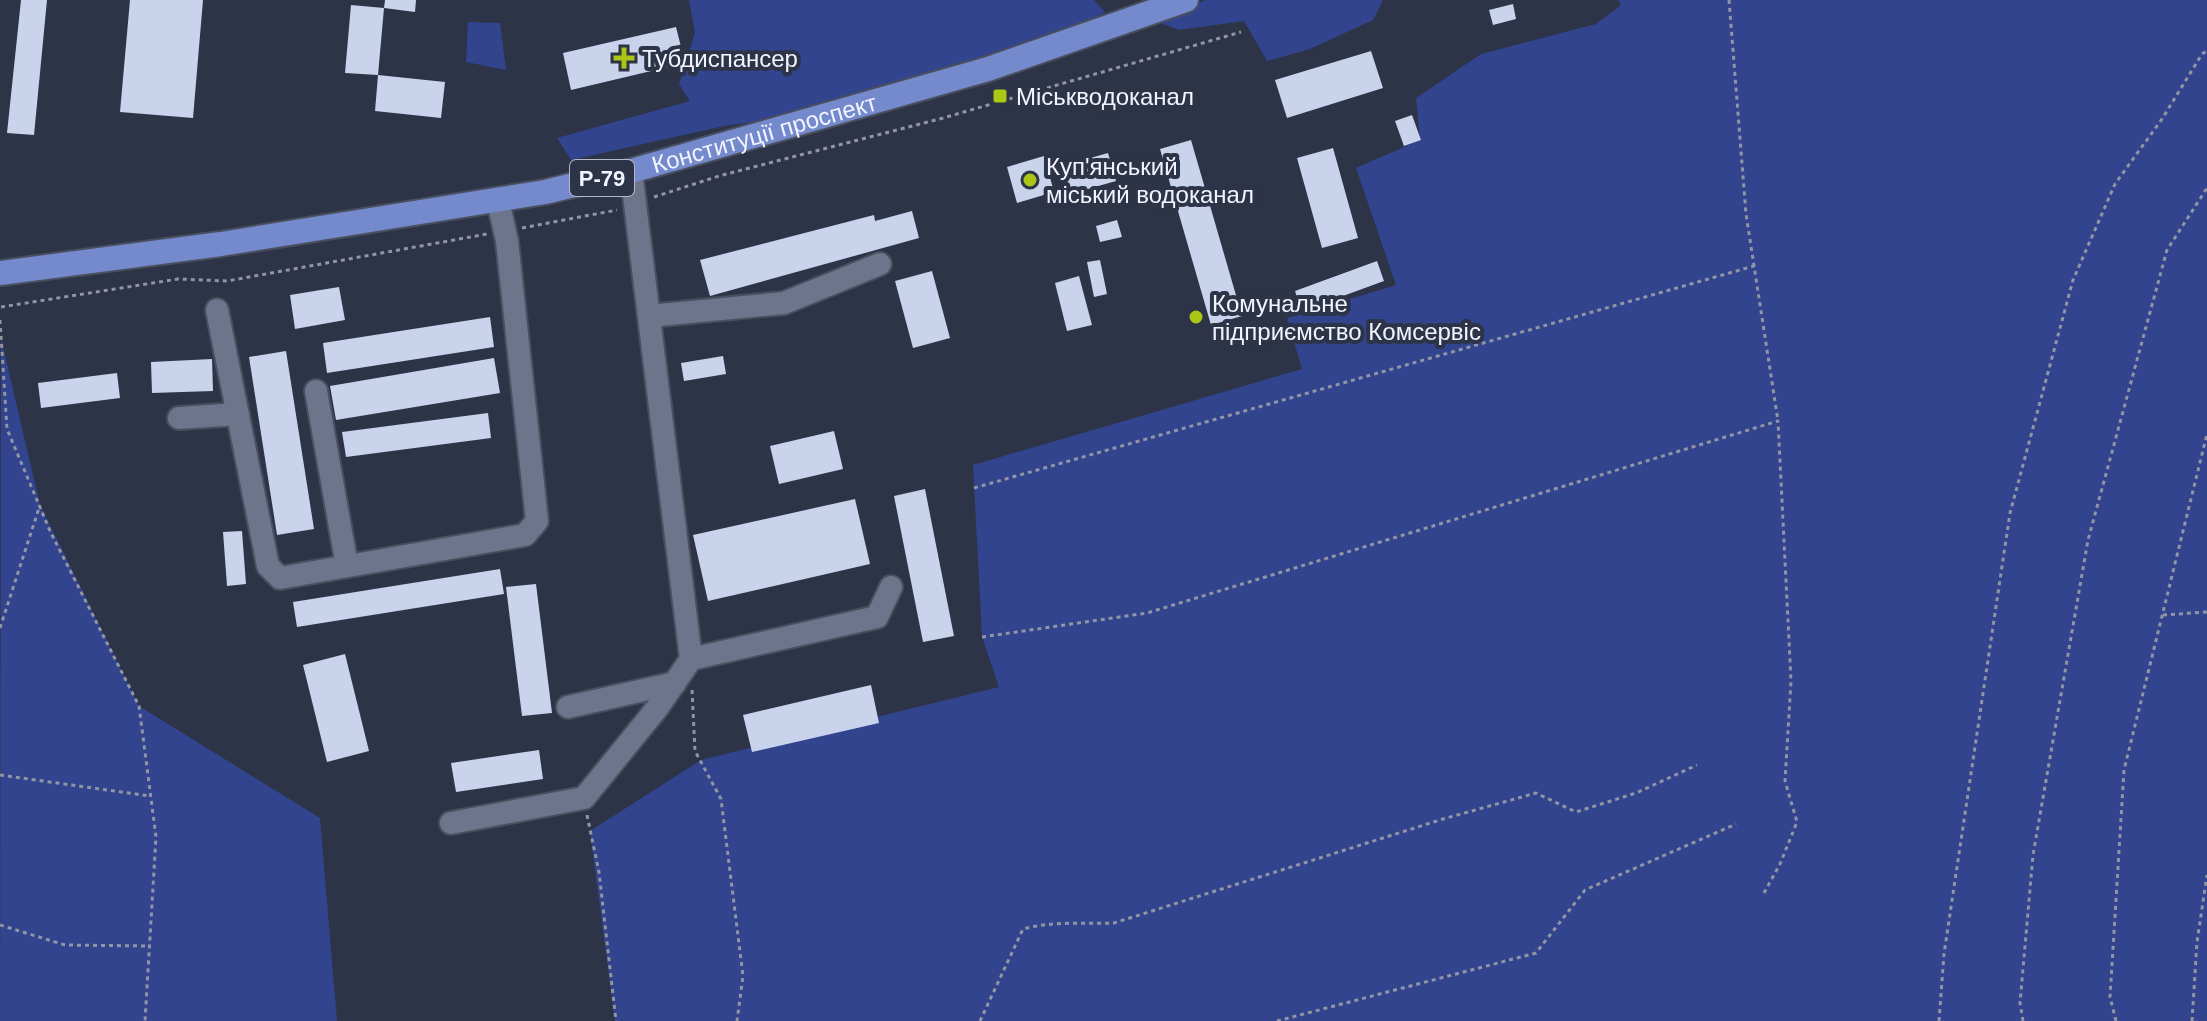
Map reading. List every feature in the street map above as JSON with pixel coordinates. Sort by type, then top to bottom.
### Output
[{"type":"main road","name":"Конституції проспект","points":[[0,273],[221,244],[498,201],[631,171],[988,69],[1186,0]]},
{"type":"lane","points":[[451,823],[584,798],[691,659],[631,171]]},
{"type":"lane","points":[[217,310],[268,566],[280,578],[525,535],[537,521],[507,241],[498,201]]},
{"type":"lane","points":[[649,316],[784,303],[880,264]]},
{"type":"lane","points":[[316,391],[347,566]]},
{"type":"lane","points":[[179,418],[238,414]]},
{"type":"lane","points":[[691,659],[877,617],[891,587]]},
{"type":"lane","points":[[568,707],[675,683]]},
{"type":"path","points":[[1729,0],[1746,214],[1778,421],[1791,681],[1785,781],[1797,822],[1764,893]]},
{"type":"path","points":[[1939,1021],[1944,954],[2010,513],[2073,280],[2115,184],[2162,119],[2202,54],[2207,51]]},
{"type":"path","points":[[2023,1021],[2020,1003],[2033,855],[2088,540],[2167,250],[2207,188]]},
{"type":"path","points":[[974,488],[1754,266]]},
{"type":"path","points":[[0,320],[7,429],[40,505],[139,706],[156,837],[145,1021]]},
{"type":"path","points":[[982,637],[1147,613],[1778,421]]},
{"type":"path","points":[[2116,1021],[2110,997],[2124,770],[2207,434]]},
{"type":"path","points":[[0,628],[40,505]]},
{"type":"path","points":[[2163,615],[2207,612]]},
{"type":"path","points":[[691,659],[695,751],[721,799],[743,976],[737,1021]]},
{"type":"path","points":[[980,1021],[1023,929],[1047,922],[1057,926],[1114,923],[1443,819],[1536,793],[1576,812],[1636,793],[1697,765]]},
{"type":"path","points":[[0,775],[150,796]]},
{"type":"path","points":[[584,798],[599,872],[616,1021]]},
{"type":"path","points":[[1277,1021],[1536,953],[1585,890],[1736,824]]},
{"type":"path","points":[[2192,1021],[2197,942],[2207,875]]},
{"type":"path","points":[[0,925],[65,945],[149,946]]},
{"type":"shaded area","points":[[689,0],[1094,0],[1105,12],[1063,36],[820,113],[724,126],[571,160],[557,138],[690,101],[679,84],[695,33]]},
{"type":"shaded area","points":[[1205,0],[1383,0],[1373,20],[1310,49],[1267,61],[1244,21],[1179,30],[1158,22]]},
{"type":"shaded area","points":[[1618,0],[2207,0],[2207,1021],[615,1021],[590,831],[701,760],[999,687],[982,637],[973,465],[1302,369],[1287,318],[1396,285],[1356,168],[1420,140],[1416,98],[1481,54],[1596,24],[1621,5]]},
{"type":"shaded area","points":[[468,22],[500,23],[506,70],[466,62]]},
{"type":"shaded area","points":[[1,338],[40,505],[139,706],[320,818],[337,1021],[0,1021]]},
{"type":"building","points":[[21,0],[47,0],[34,135],[7,133]]},
{"type":"building","points":[[130,0],[203,0],[193,118],[120,112]]},
{"type":"building","points":[[385,0],[416,0],[415,12],[384,8]]},
{"type":"building","points":[[1513,4],[1516,19],[1493,25],[1489,10]]},
{"type":"building","points":[[351,5],[384,8],[378,75],[345,73]]},
{"type":"building","name":"Тубдиспансер","points":[[676,27],[685,63],[571,90],[563,53]]},
{"type":"building","points":[[1371,51],[1383,88],[1287,118],[1275,80]]},
{"type":"building","points":[[378,75],[445,82],[441,118],[375,111]]},
{"type":"building","points":[[1412,115],[1421,140],[1404,146],[1395,121]]},
{"type":"building","points":[[1191,140],[1242,316],[1211,325],[1160,149]]},
{"type":"building","points":[[1333,148],[1358,238],[1322,248],[1297,158]]},
{"type":"building","points":[[1108,153],[1116,181],[1070,194],[1062,166]]},
{"type":"building","name":"Куп'янський міський водоканал","points":[[1044,156],[1054,192],[1017,203],[1007,167]]},
{"type":"building","points":[[912,211],[919,238],[710,296],[700,260],[874,215],[875,221]]},
{"type":"building","points":[[1117,220],[1122,237],[1100,242],[1096,226]]},
{"type":"building","points":[[1100,260],[1107,294],[1094,297],[1087,262]]},
{"type":"building","points":[[1377,261],[1384,281],[1302,311],[1295,291]]},
{"type":"building","points":[[932,271],[950,338],[913,348],[895,281]]},
{"type":"building","points":[[1079,276],[1092,325],[1067,331],[1055,283]]},
{"type":"building","points":[[339,287],[345,320],[295,329],[290,295]]},
{"type":"building","points":[[490,317],[494,347],[327,373],[323,343]]},
{"type":"building","points":[[286,351],[314,529],[277,535],[249,357]]},
{"type":"building","points":[[723,356],[726,374],[684,381],[681,363]]},
{"type":"building","points":[[494,358],[500,393],[336,420],[330,386]]},
{"type":"building","points":[[212,359],[213,391],[152,393],[151,362]]},
{"type":"building","points":[[117,373],[120,398],[41,408],[38,383]]},
{"type":"building","points":[[488,413],[491,438],[346,457],[342,432]]},
{"type":"building","points":[[834,431],[843,469],[779,484],[770,446]]},
{"type":"building","points":[[925,489],[954,636],[923,642],[894,496]]},
{"type":"building","points":[[855,499],[870,564],[708,601],[693,535]]},
{"type":"building","points":[[242,531],[246,584],[227,586],[223,532]]},
{"type":"building","points":[[500,569],[504,594],[297,627],[293,602]]},
{"type":"building","points":[[536,584],[552,713],[522,716],[506,587]]},
{"type":"building","points":[[345,654],[369,751],[327,762],[303,665]]},
{"type":"building","points":[[871,685],[879,723],[752,752],[743,715]]},
{"type":"building","points":[[539,750],[543,779],[456,792],[451,763]]},
{"type":"place","name":"Тубдиспансер","points":[[624,58]]},
{"type":"place","name":"Міськводоканал","points":[[1000,96]]},
{"type":"place","name":"Куп'янський міський водоканал","points":[[1030,180]]},
{"type":"place","name":"Комунальне пiдприємство Комсервiс","points":[[1196,317]]}]
